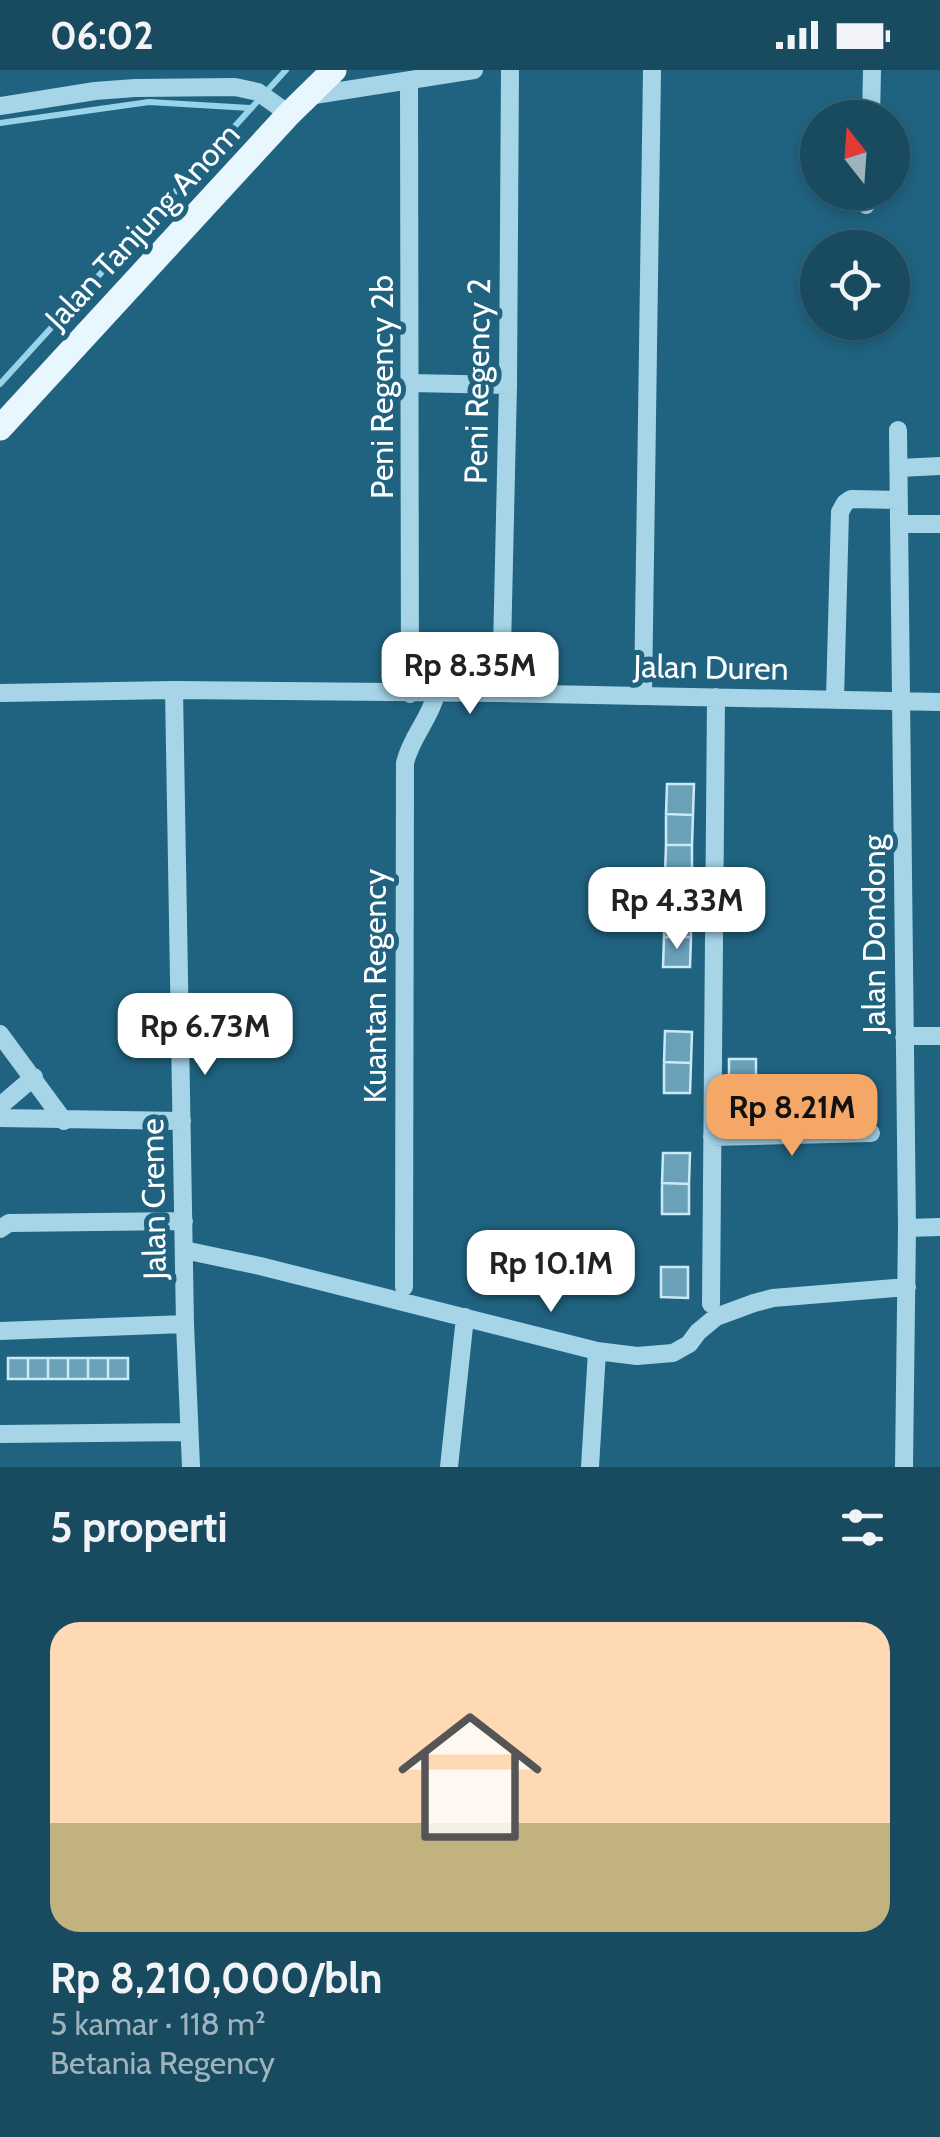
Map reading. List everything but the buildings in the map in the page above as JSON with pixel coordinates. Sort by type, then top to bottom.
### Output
[{"type":"main road","name":"Jalan Tanjung Anom","points":[[0,428],[306,93]]},
{"type":"street","points":[[0,106],[135,88],[235,87],[258,92],[306,93],[474,70]]},
{"type":"street","name":"Peni Regency 2","points":[[501,694],[510,70]]},
{"type":"street","points":[[643,696],[652,70]]},
{"type":"street","points":[[871,100],[872,70]]},
{"type":"street","name":"Peni Regency 2b","points":[[409,80],[410,694]]},
{"type":"street","points":[[411,384],[508,385]]},
{"type":"street","name":"Jalan Dondong","points":[[898,430],[907,1228],[904,1467]]},
{"type":"street","points":[[899,468],[940,466]]},
{"type":"street","points":[[834,700],[840,512],[852,499],[899,500]]},
{"type":"street","points":[[898,524],[940,524]]},
{"type":"street","name":"Jalan Duren","points":[[0,693],[174,690],[940,702]]},
{"type":"street","name":"Jalan Creme","points":[[174,690],[191,1467]]},
{"type":"street","name":"Kuantan Regency","points":[[404,1286],[404,762],[436,694]]},
{"type":"street","points":[[710,1304],[716,697]]},
{"type":"street","points":[[0,1034],[64,1120]]},
{"type":"street","points":[[904,1036],[940,1036]]},
{"type":"street","points":[[0,1106],[34,1077]]},
{"type":"street","points":[[0,1118],[182,1121]]},
{"type":"street","points":[[712,1137],[871,1133]]},
{"type":"street","points":[[0,1228],[9,1223],[184,1221]]},
{"type":"street","points":[[907,1228],[940,1227]]},
{"type":"street","points":[[184,1250],[597,1352],[637,1356],[673,1352],[689,1344],[716,1318],[764,1300],[906,1287]]},
{"type":"street","points":[[449,1467],[465,1317]]},
{"type":"street","points":[[0,1331],[185,1324]]},
{"type":"street","points":[[590,1467],[597,1352]]},
{"type":"street","points":[[0,1434],[189,1432]]},
{"type":"waterway","points":[[0,384],[286,70]]},
{"type":"waterway","points":[[0,123],[149,102],[250,108]]}]
